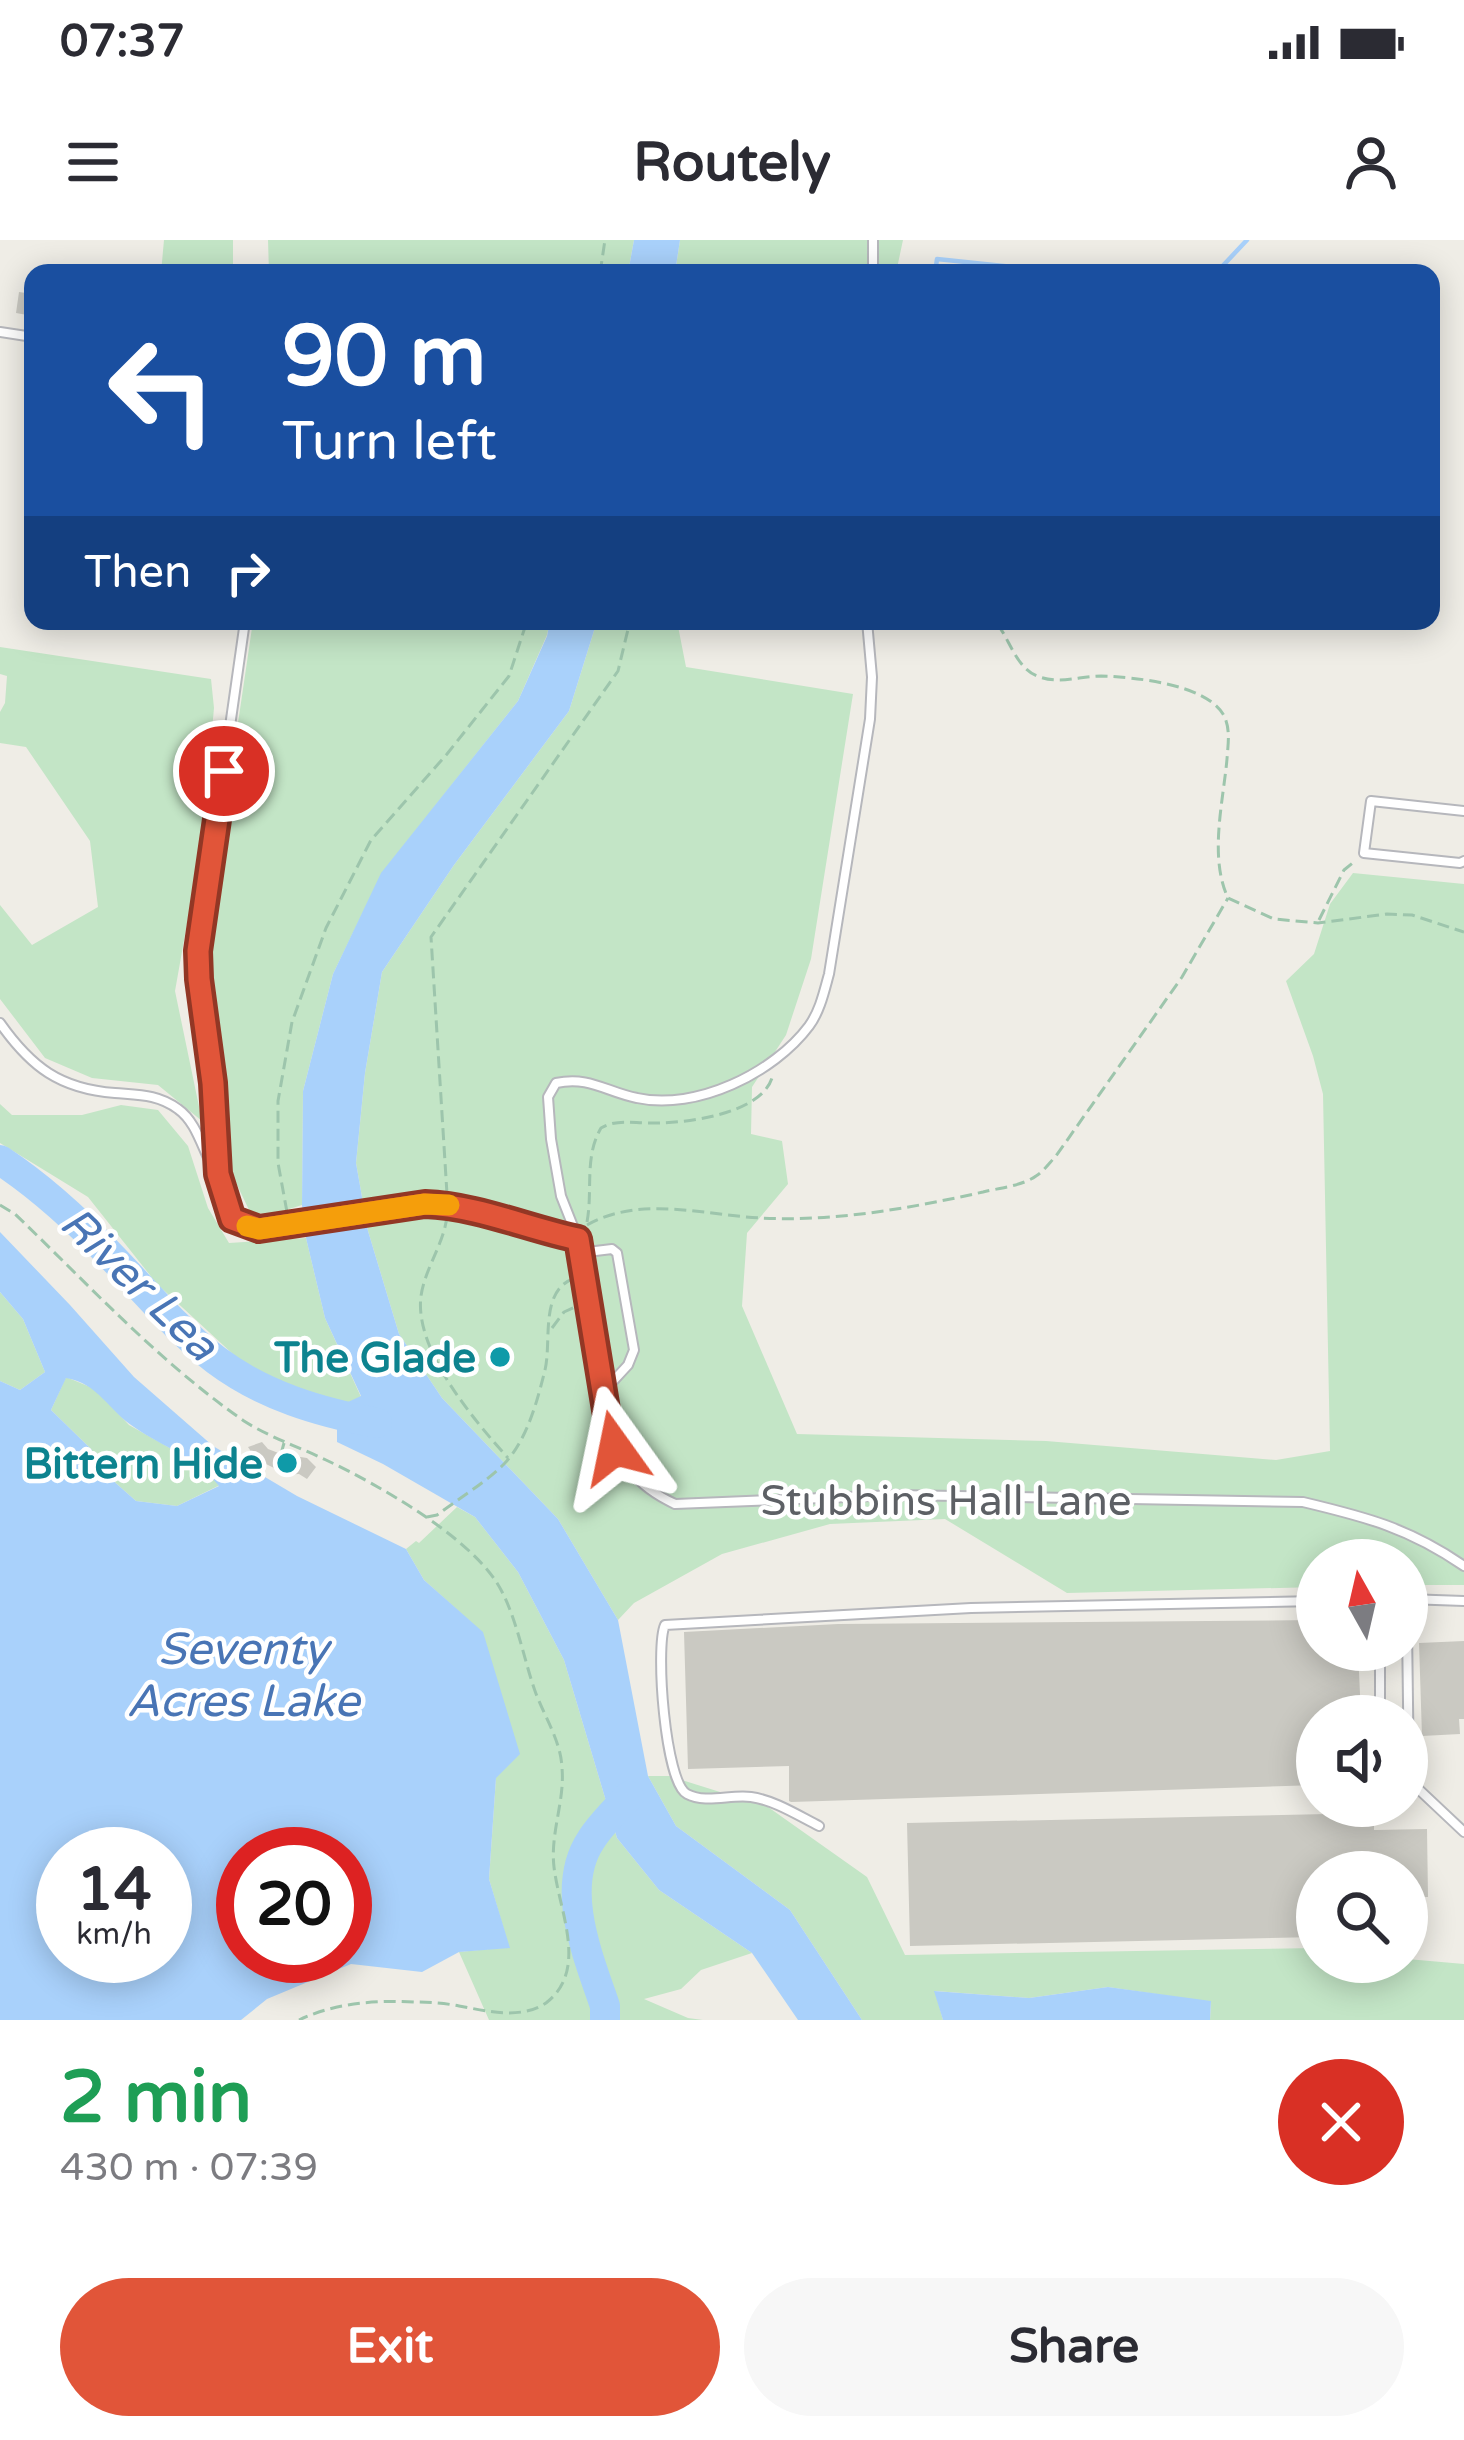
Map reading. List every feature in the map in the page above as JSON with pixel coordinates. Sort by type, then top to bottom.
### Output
[{"type":"lane","points":[[244,630],[198,951],[218,1174],[232,1219],[259,1229],[425,1204],[448,1205],[578,1239]]},
{"type":"lane","points":[[776,1058],[812,1023],[829,974],[870,719],[868,630]]},
{"type":"lane","points":[[1464,811],[1371,801],[1364,853],[1464,861]]},
{"type":"lane","points":[[0,1023],[26,1056],[56,1079],[86,1090],[142,1094],[177,1108],[218,1174]]},
{"type":"lane","name":"Stubbins Hall Lane","points":[[776,1058],[711,1092],[659,1100],[573,1080],[556,1083],[548,1097],[550,1139],[561,1196],[578,1239],[615,1448],[650,1492],[675,1504],[896,1495],[1303,1502],[1420,1537],[1464,1565]]},
{"type":"lane","points":[[579,1253],[617,1253],[631,1330],[634,1350],[628,1365],[603,1393]]},
{"type":"lane","points":[[1428,1599],[1464,1600]]},
{"type":"lane","points":[[819,1826],[758,1799],[700,1798],[679,1789],[662,1688],[665,1624],[970,1608],[1296,1601]]},
{"type":"lane","points":[[1428,1798],[1464,1832]]},
{"type":"path","points":[[288,1226],[278,1163],[278,1101],[292,1022],[326,928],[371,840],[508,676],[524,630]]},
{"type":"path","points":[[508,1460],[452,1385],[426,1334],[420,1310],[448,1205],[431,937],[618,671],[628,630]]},
{"type":"path","points":[[1001,630],[1023,667],[1035,676],[1069,681],[1099,676],[1161,684],[1192,691],[1223,714],[1229,732],[1220,882],[1228,898],[1274,920],[1412,915],[1464,932]]},
{"type":"path","points":[[1318,922],[1344,870],[1364,853]]},
{"type":"path","points":[[776,1058],[770,1086],[731,1111],[674,1122],[623,1121],[601,1128],[591,1147],[586,1225],[600,1217],[643,1208],[764,1218],[857,1214],[928,1204],[1036,1177],[1182,977],[1228,898]]},
{"type":"path","points":[[0,1205],[15,1214],[132,1330],[213,1397],[248,1424],[367,1481],[425,1518],[463,1546],[496,1581],[506,1601],[563,1770],[553,1855],[570,1952],[566,1979],[543,2006],[528,2013],[380,2002],[345,2004],[298,2020]]},
{"type":"path","points":[[425,1518],[436,1515],[508,1460],[528,1427],[546,1365],[551,1300],[565,1281],[582,1276]]},
{"type":"path","points":[[550,1330],[564,1312],[589,1304]]},
{"type":"path","points":[[281,1454],[285,1441]]},
{"type":"green space","points":[[164,240],[233,240],[233,264],[162,264]]},
{"type":"green space","points":[[268,240],[634,240],[630,264],[269,264]]},
{"type":"green space","points":[[680,240],[903,240],[898,264],[676,264]]},
{"type":"green space","points":[[252,630],[548,630],[518,701],[382,873],[333,974],[303,1091],[302,1205],[270,1215],[250,1212],[228,1166],[208,927]]},
{"type":"green space","points":[[594,630],[679,630],[686,667],[853,694],[811,959],[786,1035],[752,1087],[751,1134],[782,1141],[788,1184],[747,1233],[742,1306],[797,1434],[1046,1441],[1276,1460],[1330,1451],[1323,1094],[1286,981],[1314,954],[1330,904],[1353,873],[1464,884],[1464,1585],[1428,1585],[1428,1539],[1296,1539],[1296,1588],[1067,1593],[945,1519],[830,1524],[722,1554],[634,1603],[618,1620],[558,1519],[442,1398],[399,1334],[368,1231],[356,1163],[382,972],[454,865],[569,711]]},
{"type":"green space","points":[[0,647],[211,679],[214,708],[202,839],[175,991],[202,1121],[158,1085],[92,1078],[45,1058],[0,999],[0,905],[32,945],[98,907],[90,841],[26,747],[0,743],[7,676],[0,674]]},
{"type":"green space","points":[[0,1104],[12,1115],[82,1115],[121,1105],[158,1110],[188,1146],[208,1208],[229,1243],[306,1238],[325,1318],[361,1397],[337,1407],[249,1369],[157,1284],[88,1197],[0,1143]]},
{"type":"green space","points":[[0,1292],[23,1319],[45,1372],[20,1390],[0,1381]]},
{"type":"green space","points":[[66,1377],[95,1389],[129,1425],[200,1465],[220,1485],[177,1506],[136,1501],[51,1410]]},
{"type":"green space","points":[[457,1507],[475,1517],[518,1572],[564,1660],[617,1838],[659,1890],[752,1953],[701,1970],[681,1989],[644,1999],[703,2020],[489,2020],[459,1952],[509,1947],[489,1879],[496,1778],[483,1633],[424,1580],[406,1549],[419,1543]]},
{"type":"green space","points":[[648,1776],[669,1776],[768,1807],[867,1877],[905,1955],[1296,1948],[1296,1983],[1428,1983],[1428,1961],[1464,1964],[1464,2020],[1210,2020],[1211,2002],[1108,1987],[1029,1998],[935,1991],[943,2020],[862,2020],[790,1910],[676,1826]]},
{"type":"water","points":[[634,240],[680,240],[676,264],[630,264]]},
{"type":"water","points":[[548,630],[594,630],[569,711],[454,865],[382,972],[356,1163],[368,1231],[399,1334],[442,1398],[558,1519],[618,1620],[648,1776],[676,1826],[790,1910],[862,2020],[798,2020],[752,1953],[659,1890],[617,1838],[564,1660],[518,1572],[475,1517],[337,1442],[337,1407],[361,1396],[325,1318],[302,1205],[303,1091],[333,974],[381,873],[518,701]]},
{"type":"water","name":"Seventy Acres Lake","points":[[0,1232],[134,1377],[213,1446],[297,1496],[406,1549],[424,1580],[483,1632],[520,1754],[496,1778],[489,1879],[510,1948],[459,1952],[422,1972],[372,1966],[372,1827],[216,1827],[216,1983],[305,1983],[267,1999],[241,2020],[0,2020],[0,1381],[20,1390],[45,1372],[23,1319],[0,1292]],"holes":[[[66,1378],[77,1381],[125,1421],[190,1460],[219,1486],[177,1506],[136,1501],[51,1410]]]},
{"type":"water","points":[[1108,1987],[1211,2001],[1210,2020],[943,2020],[934,1991],[1029,1998]]},
{"type":"building","points":[[19,292],[24,293],[24,314],[16,313]]},
{"type":"building","name":"Bittern Hide","points":[[262,1442],[281,1454],[307,1458],[316,1467],[307,1479],[299,1474],[283,1475],[256,1459],[248,1447]]},
{"type":"building","points":[[1296,1620],[1296,1671],[1359,1671],[1360,1695],[1296,1695],[1296,1786],[791,1802],[789,1766],[688,1769],[684,1632],[838,1624]]},
{"type":"building","points":[[1464,1641],[1460,1734],[1428,1736],[1428,1695],[1421,1695],[1420,1671],[1428,1671],[1428,1643]]},
{"type":"building","points":[[1296,1815],[1296,1827],[1427,1829],[1427,1851],[1296,1851],[1296,1937],[910,1946],[907,1823]]},
{"type":"waterway","points":[[1224,264],[1247,240]]},
{"type":"waterway","points":[[936,264],[937,259],[985,264]]},
{"type":"waterway","name":"River Lea","points":[[0,1160],[72,1217],[216,1360],[293,1401],[377,1423]]},
{"type":"waterway","points":[[605,2020],[580,1922],[577,1879],[591,1840],[629,1796]]},
{"type":"slow traffic","points":[[247,1226],[259,1229],[425,1204],[449,1205]]},
{"type":"place","name":"The Glade","points":[[500,1357]]},
{"type":"place","name":"Bittern Hide","points":[[287,1463]]},
{"type":"route","points":[[224,771],[198,951],[218,1174],[232,1219],[259,1229],[425,1204],[448,1205],[578,1239],[615,1448]]}]
